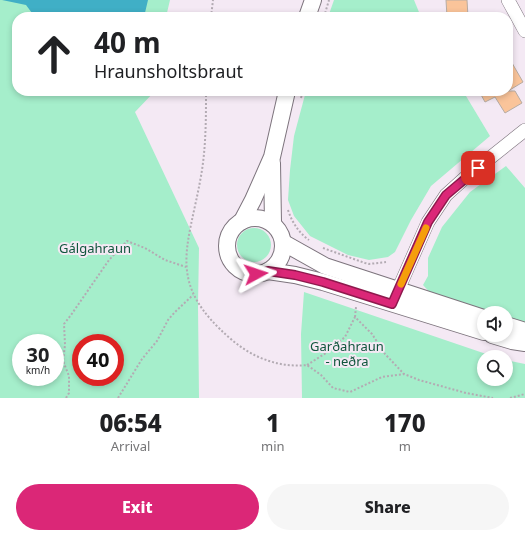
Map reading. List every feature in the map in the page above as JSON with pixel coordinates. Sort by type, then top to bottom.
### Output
[{"type":"street","points":[[309,12],[313,0]]},
{"type":"street","points":[[508,0],[525,31]]},
{"type":"street","points":[[242,221],[272,157],[286,96]]},
{"type":"street","points":[[395,297],[428,222],[446,195],[525,130]]},
{"type":"street","points":[[272,157],[273,223]]},
{"type":"street","points":[[254,217],[273,223],[282,236],[284,243],[282,257],[274,267],[268,271],[256,274],[244,271],[234,264],[228,253],[228,240],[232,229],[242,221],[254,217]]},
{"type":"street","points":[[284,243],[325,266],[395,297],[477,329]]},
{"type":"street","points":[[268,271],[295,275],[477,316]]},
{"type":"street","points":[[513,327],[525,331]]},
{"type":"street","points":[[513,341],[525,343]]},
{"type":"path","points":[[212,12],[213,0]]},
{"type":"path","points":[[206,96],[204,160],[186,245],[186,267],[189,284],[206,316],[238,345],[255,355],[271,362],[299,366],[308,365],[326,353],[345,337],[355,317],[356,303]]},
{"type":"path","points":[[300,104],[302,96]]},
{"type":"path","points":[[287,208],[290,218],[296,228],[314,243]]},
{"type":"path","points":[[66,398],[69,393],[68,376],[63,362],[65,345],[64,324],[109,260],[127,241],[145,248],[165,260],[186,267]]},
{"type":"path","points":[[320,246],[369,264],[386,262]]},
{"type":"path","points":[[118,398],[142,359],[157,341],[168,320],[194,295]]},
{"type":"path","points":[[355,317],[372,334],[385,354],[404,374],[419,380],[487,398],[493,398]]},
{"type":"path","points":[[308,365],[321,375],[333,388],[350,392],[382,377],[404,374]]},
{"type":"path","points":[[510,398],[525,394]]},
{"type":"green space","name":"Gálgahraun","points":[[0,0],[170,0],[167,12],[12,12],[12,96],[150,96],[135,112],[199,248],[199,398],[0,398]]},
{"type":"green space","points":[[334,0],[414,0],[419,12],[330,12]]},
{"type":"green space","points":[[305,96],[466,96],[490,136],[431,186],[411,220],[395,252],[388,257],[369,260],[348,255],[310,236],[294,216],[288,200],[294,136]]},
{"type":"green space","points":[[506,166],[525,188],[525,324],[513,321],[513,306],[477,306],[477,310],[434,297],[423,285],[428,276],[428,258],[442,227],[470,192]]},
{"type":"green space","points":[[254,228],[266,233],[271,245],[266,257],[254,262],[242,257],[237,245],[242,233]]},
{"type":"green space","name":"Garðahraun - neðra","points":[[304,292],[477,351],[477,386],[513,386],[513,361],[525,364],[525,398],[302,398],[301,334]]},
{"type":"water","points":[[2,0],[148,0],[145,12],[31,12],[26,5]]},
{"type":"building","points":[[446,0],[467,0],[468,12],[447,12]]},
{"type":"building","points":[[513,65],[523,82],[513,88]]},
{"type":"building","points":[[513,91],[515,91],[522,103],[505,113],[495,97],[485,102],[482,96],[513,96]]},
{"type":"slow traffic","points":[[401,284],[426,228]]},
{"type":"route","points":[[256,274],[268,271],[295,275],[323,282],[392,304],[428,222],[435,210],[446,195],[478,168]]}]
